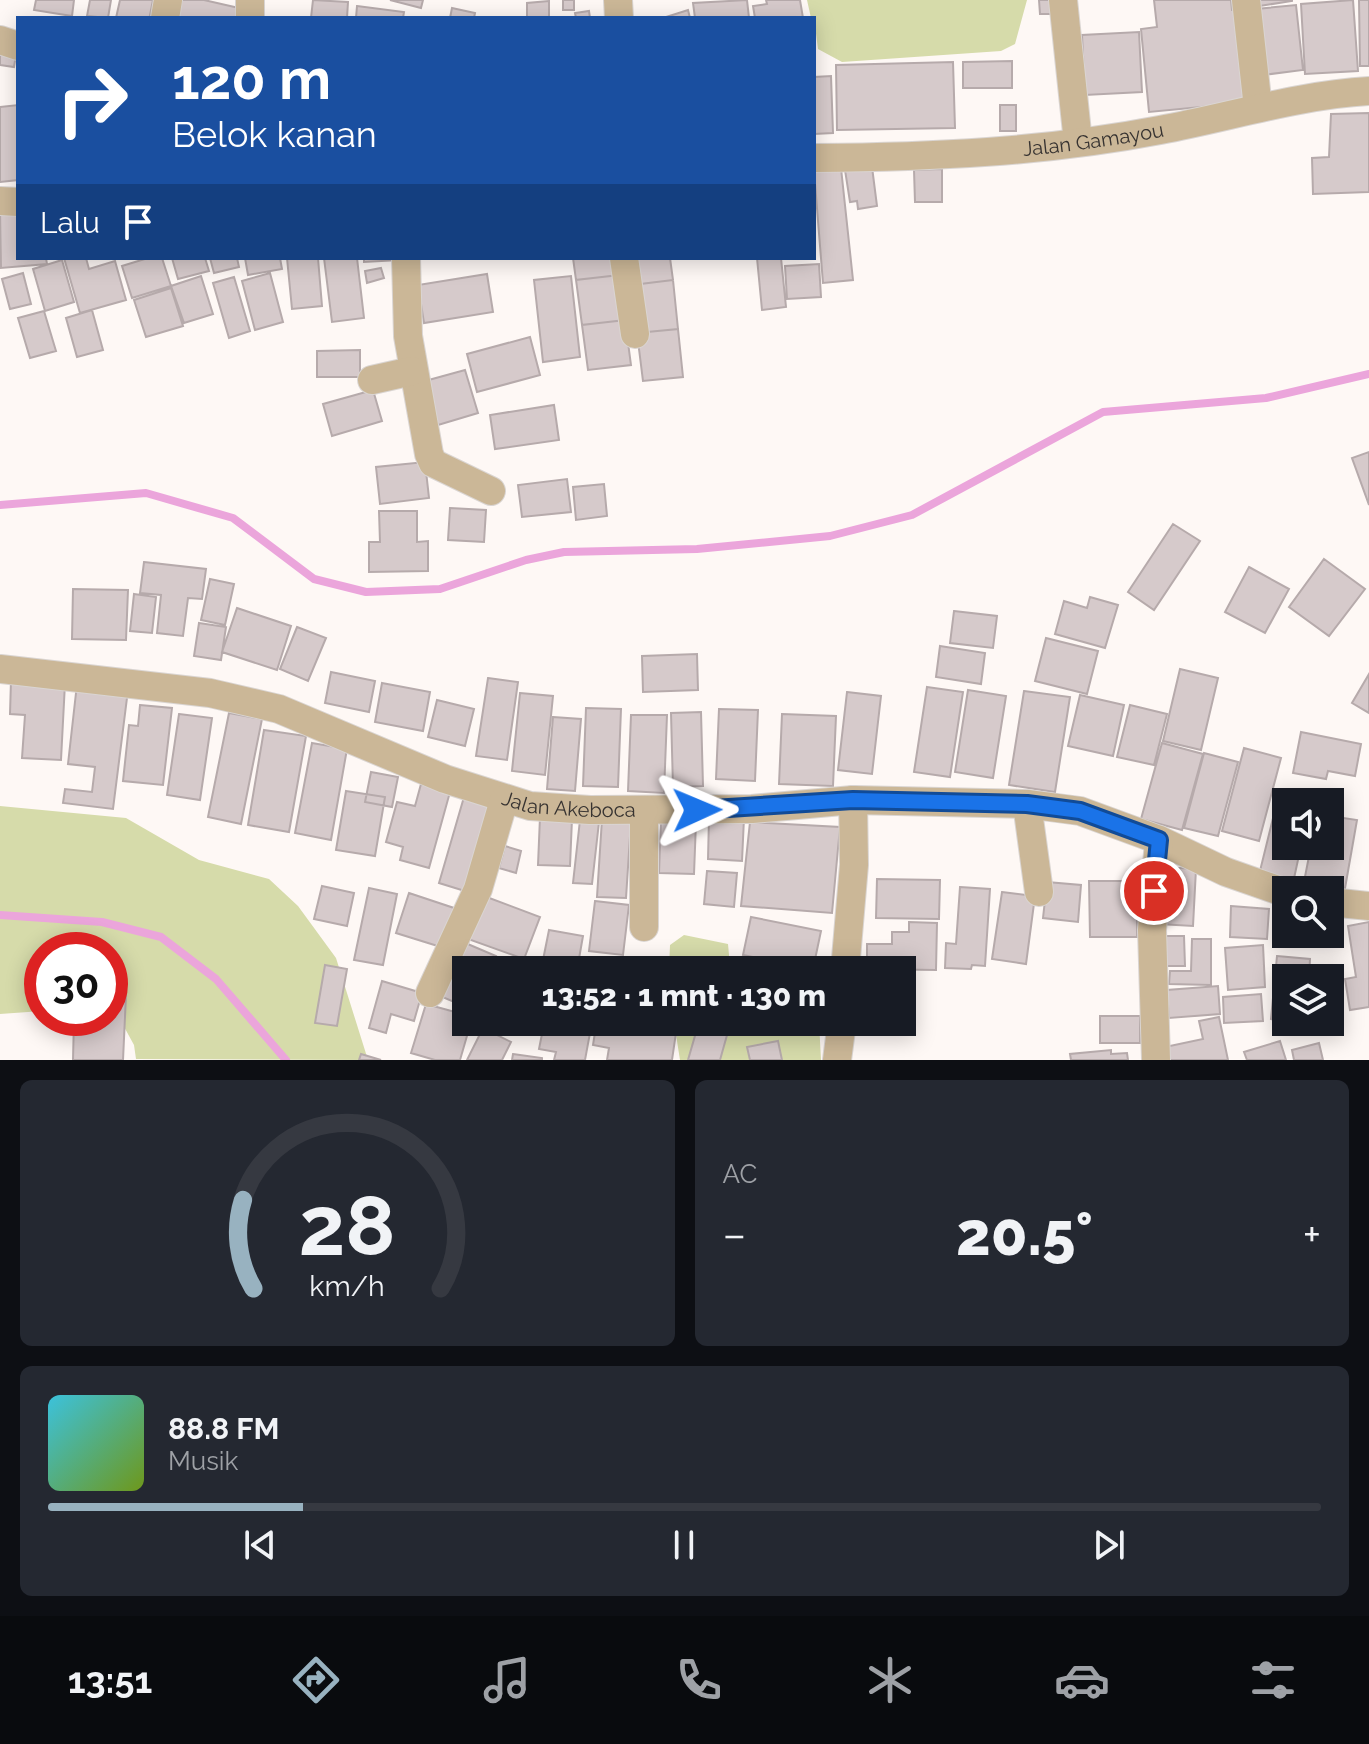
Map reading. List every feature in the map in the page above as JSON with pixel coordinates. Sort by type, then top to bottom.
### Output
[{"type":"street","points":[[1063,0],[1078,142]]},
{"type":"street","points":[[1246,0],[1258,108]]},
{"type":"street","name":"Jalan Gamayou","points":[[816,158],[957,155],[1078,142],[1159,130],[1331,93],[1369,91]]},
{"type":"street","points":[[406,260],[412,371],[426,444],[433,463],[491,491]]},
{"type":"street","points":[[624,260],[635,334]]},
{"type":"street","points":[[372,380],[412,371]]},
{"type":"street","name":"Jalan Akeboca","points":[[0,669],[210,693],[279,709],[504,800],[530,806],[644,810],[752,809],[853,800],[1027,804],[1080,811],[1159,840],[1226,872],[1272,888]]},
{"type":"street","points":[[430,993],[478,889],[504,800]]},
{"type":"street","points":[[846,956],[854,865],[853,800]]},
{"type":"street","points":[[1027,804],[1039,892]]},
{"type":"street","points":[[644,810],[644,927]]},
{"type":"street","points":[[1156,1060],[1152,930],[1159,840]]},
{"type":"street","points":[[1344,902],[1369,901]]},
{"type":"street","points":[[837,1060],[840,1036]]},
{"type":"green space","points":[[807,0],[1027,0],[1015,44],[1001,51],[842,62],[818,49],[816,16],[811,16]]},
{"type":"green space","points":[[0,806],[126,818],[199,860],[269,879],[298,906],[336,958],[368,1060],[136,1059],[128,1034],[128,932],[24,932],[24,1012],[0,1014]]},
{"type":"green space","points":[[684,935],[728,944],[729,956],[670,956],[670,945]]},
{"type":"green space","points":[[676,1036],[820,1036],[821,1060],[680,1060]]},
{"type":"building","points":[[36,0],[74,0],[72,16],[34,10]]},
{"type":"building","points":[[90,0],[111,0],[108,16],[87,16]]},
{"type":"building","points":[[120,0],[153,0],[150,15],[153,16],[116,16]]},
{"type":"building","points":[[182,0],[204,0],[239,8],[237,16],[178,16]]},
{"type":"building","points":[[313,0],[348,2],[347,16],[311,16]]},
{"type":"building","points":[[390,0],[423,0],[421,8]]},
{"type":"building","points":[[563,0],[574,0],[574,10],[563,10]]},
{"type":"building","points":[[747,0],[749,16],[695,16],[693,3]]},
{"type":"building","points":[[766,0],[800,0],[803,16],[755,16],[753,6],[767,4]]},
{"type":"building","points":[[1039,0],[1053,0],[1053,14],[1040,14]]},
{"type":"building","points":[[1154,0],[1231,0],[1232,10],[1244,9],[1253,102],[1149,112],[1141,29],[1157,27]]},
{"type":"building","points":[[1252,0],[1292,0],[1292,1],[1253,7]]},
{"type":"building","points":[[1353,0],[1358,71],[1305,74],[1301,4]]},
{"type":"building","points":[[1359,0],[1369,0],[1369,66],[1360,66]]},
{"type":"building","points":[[549,1],[549,16],[527,16],[527,3]]},
{"type":"building","points":[[1296,5],[1303,70],[1263,75],[1256,9]]},
{"type":"building","points":[[357,6],[404,12],[403,16],[356,16]]},
{"type":"building","points":[[452,8],[475,13],[474,16],[450,16]]},
{"type":"building","points":[[688,10],[690,16],[669,16]]},
{"type":"building","points":[[589,11],[590,16],[576,16],[575,13]]},
{"type":"building","points":[[1139,32],[1142,92],[1085,95],[1082,35]]},
{"type":"building","points":[[0,46],[16,48],[14,67],[0,65]]},
{"type":"building","points":[[1012,61],[1012,88],[963,88],[963,62]]},
{"type":"building","points":[[953,62],[955,128],[837,130],[836,65]]},
{"type":"building","points":[[831,76],[833,133],[816,134],[816,77]]},
{"type":"building","points":[[16,105],[16,180],[0,182],[0,107]]},
{"type":"building","points":[[1000,105],[1016,105],[1016,131],[1000,131]]},
{"type":"building","points":[[1369,113],[1369,192],[1313,194],[1312,158],[1329,157],[1331,114]]},
{"type":"building","points":[[872,167],[877,206],[858,209],[857,201],[850,202],[845,170]]},
{"type":"building","points":[[841,168],[853,280],[823,283],[816,171]]},
{"type":"building","points":[[942,169],[942,202],[915,202],[914,170]]},
{"type":"building","points":[[16,209],[16,260],[46,260],[47,264],[1,268],[0,211]]},
{"type":"building","points":[[62,260],[74,302],[45,311],[33,269]]},
{"type":"building","points":[[65,260],[87,260],[89,269],[115,261],[126,300],[80,313]]},
{"type":"building","points":[[142,260],[163,260],[171,286],[132,298],[122,266]]},
{"type":"building","points":[[173,260],[206,260],[209,271],[178,279]]},
{"type":"building","points":[[211,260],[237,260],[239,267],[214,273]]},
{"type":"building","points":[[245,260],[280,260],[282,269],[248,275]]},
{"type":"building","points":[[287,260],[318,260],[322,306],[292,309]]},
{"type":"building","points":[[324,260],[357,260],[364,318],[332,322]]},
{"type":"building","points":[[573,260],[617,260],[619,275],[576,280]]},
{"type":"building","points":[[630,260],[670,260],[673,280],[632,285]]},
{"type":"building","points":[[757,260],[781,260],[786,307],[762,310]]},
{"type":"building","points":[[819,264],[821,297],[787,299],[785,266]]},
{"type":"building","points":[[381,268],[384,278],[367,283],[365,271]]},
{"type":"building","points":[[23,273],[31,304],[10,309],[2,279]]},
{"type":"building","points":[[270,273],[283,322],[255,330],[242,281]]},
{"type":"building","points":[[487,274],[493,312],[424,323],[418,285]]},
{"type":"building","points":[[619,275],[625,320],[582,325],[576,280]]},
{"type":"building","points":[[201,276],[213,314],[184,323],[171,286]]},
{"type":"building","points":[[571,276],[580,357],[543,362],[534,280]]},
{"type":"building","points":[[234,277],[250,331],[229,338],[213,283]]},
{"type":"building","points":[[673,280],[678,329],[637,333],[632,285]]},
{"type":"building","points":[[171,288],[183,326],[146,337],[134,300]]},
{"type":"building","points":[[92,310],[103,350],[77,357],[66,318]]},
{"type":"building","points":[[44,311],[56,351],[30,358],[18,318]]},
{"type":"building","points":[[625,320],[631,365],[588,370],[582,325]]},
{"type":"building","points":[[678,329],[683,377],[643,381],[637,333]]},
{"type":"building","points":[[530,337],[540,375],[477,392],[467,354]]},
{"type":"building","points":[[360,350],[360,377],[317,377],[317,351]]},
{"type":"building","points":[[465,370],[478,413],[438,425],[425,381]]},
{"type":"building","points":[[373,390],[382,421],[332,436],[323,404]]},
{"type":"building","points":[[554,405],[559,440],[495,449],[490,415]]},
{"type":"building","points":[[1369,452],[1369,505],[1352,458]]},
{"type":"building","points":[[425,462],[429,498],[380,504],[376,467]]},
{"type":"building","points":[[567,479],[571,512],[522,517],[518,485]]},
{"type":"building","points":[[604,484],[607,516],[576,520],[573,487]]},
{"type":"building","points":[[450,508],[486,510],[484,542],[448,540]]},
{"type":"building","points":[[379,511],[417,511],[417,542],[428,541],[428,571],[369,572],[369,542],[380,542]]},
{"type":"building","points":[[1173,524],[1200,541],[1154,610],[1128,592]]},
{"type":"building","points":[[1324,559],[1365,589],[1329,636],[1289,607]]},
{"type":"building","points":[[144,562],[206,569],[202,599],[188,598],[183,636],[157,633],[161,595],[140,593]]},
{"type":"building","points":[[1249,567],[1289,589],[1265,633],[1225,612]]},
{"type":"building","points":[[210,579],[234,584],[225,625],[201,620]]},
{"type":"building","points":[[73,589],[128,590],[126,640],[72,639]]},
{"type":"building","points":[[134,594],[156,597],[152,633],[130,631]]},
{"type":"building","points":[[1090,597],[1118,605],[1105,648],[1055,634],[1064,601],[1087,608]]},
{"type":"building","points":[[237,608],[291,626],[277,670],[222,652]]},
{"type":"building","points":[[954,611],[997,616],[993,648],[950,643]]},
{"type":"building","points":[[199,623],[226,627],[221,660],[194,656]]},
{"type":"building","points":[[297,627],[326,638],[308,681],[280,669]]},
{"type":"building","points":[[1046,638],[1098,651],[1087,694],[1035,681]]},
{"type":"building","points":[[940,646],[985,653],[981,684],[936,677]]},
{"type":"building","points":[[697,654],[698,690],[643,692],[642,656]]},
{"type":"building","points":[[1180,669],[1218,678],[1201,750],[1163,741]]},
{"type":"building","points":[[331,672],[375,681],[369,712],[325,703]]},
{"type":"building","points":[[1369,674],[1369,713],[1352,703]]},
{"type":"building","points":[[488,678],[518,682],[507,760],[476,756]]},
{"type":"building","points":[[11,680],[65,683],[61,760],[22,758],[25,715],[10,714]]},
{"type":"building","points":[[382,683],[430,692],[423,731],[375,722]]},
{"type":"building","points":[[77,684],[128,690],[113,809],[63,803],[65,789],[92,792],[95,767],[68,764]]},
{"type":"building","points":[[927,687],[963,692],[950,777],[914,772]]},
{"type":"building","points":[[968,690],[1006,696],[993,778],[955,772]]},
{"type":"building","points":[[1024,691],[1070,697],[1055,792],[1009,785]]},
{"type":"building","points":[[847,692],[881,696],[872,774],[838,770]]},
{"type":"building","points":[[520,693],[553,696],[545,775],[512,771]]},
{"type":"building","points":[[1080,695],[1124,705],[1113,756],[1068,746]]},
{"type":"building","points":[[437,700],[474,709],[465,746],[428,737]]},
{"type":"building","points":[[140,705],[172,708],[163,785],[123,781],[129,725],[138,726]]},
{"type":"building","points":[[1130,705],[1167,714],[1154,765],[1117,757]]},
{"type":"building","points":[[586,708],[621,709],[618,787],[583,786]]},
{"type":"building","points":[[719,709],[758,710],[755,781],[716,779]]},
{"type":"building","points":[[701,712],[703,786],[673,787],[671,713]]},
{"type":"building","points":[[229,713],[262,719],[241,824],[208,817]]},
{"type":"building","points":[[179,714],[212,718],[200,800],[167,795]]},
{"type":"building","points":[[782,714],[836,716],[833,786],[779,784]]},
{"type":"building","points":[[631,715],[667,715],[664,793],[628,791]]},
{"type":"building","points":[[553,717],[581,719],[575,791],[547,789]]},
{"type":"building","points":[[264,730],[306,736],[289,832],[248,825]]},
{"type":"building","points":[[1301,732],[1361,744],[1355,776],[1328,771],[1326,779],[1293,773]]},
{"type":"building","points":[[312,743],[347,749],[331,840],[295,833]]},
{"type":"building","points":[[1162,743],[1203,754],[1182,830],[1141,819]]},
{"type":"building","points":[[1244,748],[1281,758],[1259,841],[1222,831]]},
{"type":"building","points":[[1204,753],[1238,762],[1218,836],[1184,828]]},
{"type":"building","points":[[371,772],[398,777],[392,807],[365,802]]},
{"type":"building","points":[[421,784],[450,792],[429,868],[400,860],[403,847],[386,842],[397,802],[415,806]]},
{"type":"building","points":[[346,791],[385,797],[375,856],[336,850]]},
{"type":"building","points":[[464,797],[493,806],[468,892],[439,883]]},
{"type":"building","points":[[540,817],[572,819],[570,866],[538,865]]},
{"type":"building","points":[[709,817],[744,818],[742,861],[708,859]]},
{"type":"building","points":[[1344,818],[1357,820],[1344,894],[1344,876],[1305,876],[1308,860],[1344,860]]},
{"type":"building","points":[[602,819],[631,821],[626,898],[597,897]]},
{"type":"building","points":[[580,820],[599,822],[592,884],[573,883]]},
{"type":"building","points":[[661,821],[696,822],[694,874],[659,873]]},
{"type":"building","points":[[750,822],[840,827],[832,913],[741,906]]},
{"type":"building","points":[[1272,822],[1272,860],[1298,860],[1295,876],[1272,878],[1259,875]]},
{"type":"building","points":[[505,846],[521,851],[516,873],[499,868]]},
{"type":"building","points":[[1162,867],[1196,869],[1193,926],[1159,924]]},
{"type":"building","points":[[707,871],[737,873],[734,907],[704,904]]},
{"type":"building","points":[[877,879],[940,880],[939,919],[876,918]]},
{"type":"building","points":[[1089,881],[1137,881],[1137,937],[1090,937]]},
{"type":"building","points":[[1047,882],[1081,885],[1078,922],[1043,918]]},
{"type":"building","points":[[322,886],[354,893],[347,926],[314,919]]},
{"type":"building","points":[[960,887],[990,889],[985,966],[945,968],[946,943],[956,944]]},
{"type":"building","points":[[369,888],[397,894],[383,965],[354,960]]},
{"type":"building","points":[[1002,892],[1035,896],[1026,964],[992,959]]},
{"type":"building","points":[[409,893],[457,909],[444,948],[396,933]]},
{"type":"building","points":[[484,896],[540,917],[525,956],[516,956],[468,939]]},
{"type":"building","points":[[595,901],[629,905],[623,955],[589,951]]},
{"type":"building","points":[[1231,906],[1269,909],[1267,939],[1230,937]]},
{"type":"building","points":[[751,917],[821,931],[816,956],[743,955]]},
{"type":"building","points":[[909,922],[937,923],[936,970],[916,970],[916,956],[867,956],[867,944],[892,944],[892,932],[909,932]]},
{"type":"building","points":[[1369,922],[1369,1007],[1350,1010],[1345,979],[1356,977],[1348,926]]},
{"type":"building","points":[[549,930],[583,936],[579,956],[544,956]]},
{"type":"building","points":[[1162,936],[1184,936],[1185,966],[1163,966]]},
{"type":"building","points":[[1192,939],[1211,939],[1211,985],[1169,984],[1170,971],[1191,971]]},
{"type":"building","points":[[463,942],[496,956],[457,956]]},
{"type":"building","points":[[1263,945],[1265,987],[1228,990],[1225,948]]},
{"type":"building","points":[[1277,956],[1310,959],[1310,964],[1276,964]]},
{"type":"building","points":[[325,965],[347,969],[337,1026],[315,1023]]},
{"type":"building","points":[[452,968],[452,1001],[440,996]]},
{"type":"building","points":[[382,981],[422,993],[414,1021],[391,1014],[386,1033],[369,1028]]},
{"type":"building","points":[[1218,986],[1220,1014],[1169,1018],[1167,990]]},
{"type":"building","points":[[1261,994],[1263,1021],[1224,1023],[1223,997]]},
{"type":"building","points":[[426,1004],[452,1011],[452,1036],[467,1036],[460,1060],[435,1060],[411,1053]]},
{"type":"building","points":[[1100,1016],[1140,1016],[1140,1043],[1100,1043]]},
{"type":"building","points":[[1219,1017],[1228,1060],[1168,1060],[1165,1047],[1203,1039],[1199,1021]]},
{"type":"building","points":[[74,1036],[124,1036],[123,1060],[73,1060]]},
{"type":"building","points":[[479,1036],[499,1036],[511,1042],[502,1060],[467,1060]]},
{"type":"building","points":[[542,1036],[589,1036],[585,1060],[554,1060],[556,1052],[539,1049]]},
{"type":"building","points":[[594,1036],[676,1036],[672,1060],[607,1060],[609,1048],[593,1045]]},
{"type":"building","points":[[695,1036],[727,1036],[720,1060],[688,1060]]},
{"type":"building","points":[[778,1041],[782,1060],[750,1060],[747,1047]]},
{"type":"building","points":[[1280,1041],[1286,1060],[1247,1060],[1244,1052]]},
{"type":"building","points":[[1319,1043],[1323,1060],[1294,1060],[1292,1050]]},
{"type":"building","points":[[1111,1050],[1111,1054],[1127,1053],[1128,1060],[1071,1060],[1070,1054]]},
{"type":"building","points":[[361,1054],[381,1060],[359,1060]]},
{"type":"building","points":[[513,1054],[542,1058],[542,1060],[512,1060]]},
{"type":"waterway","points":[[0,505],[146,493],[233,518],[314,579],[366,592],[440,589],[526,560],[564,552],[697,549],[830,536],[912,515],[1103,412],[1266,398],[1369,374]]},
{"type":"waterway","points":[[0,915],[102,922],[161,937],[216,979],[286,1060]]},
{"type":"route","points":[[697,810],[752,809],[853,800],[1027,804],[1080,811],[1159,840],[1154,891]]}]
